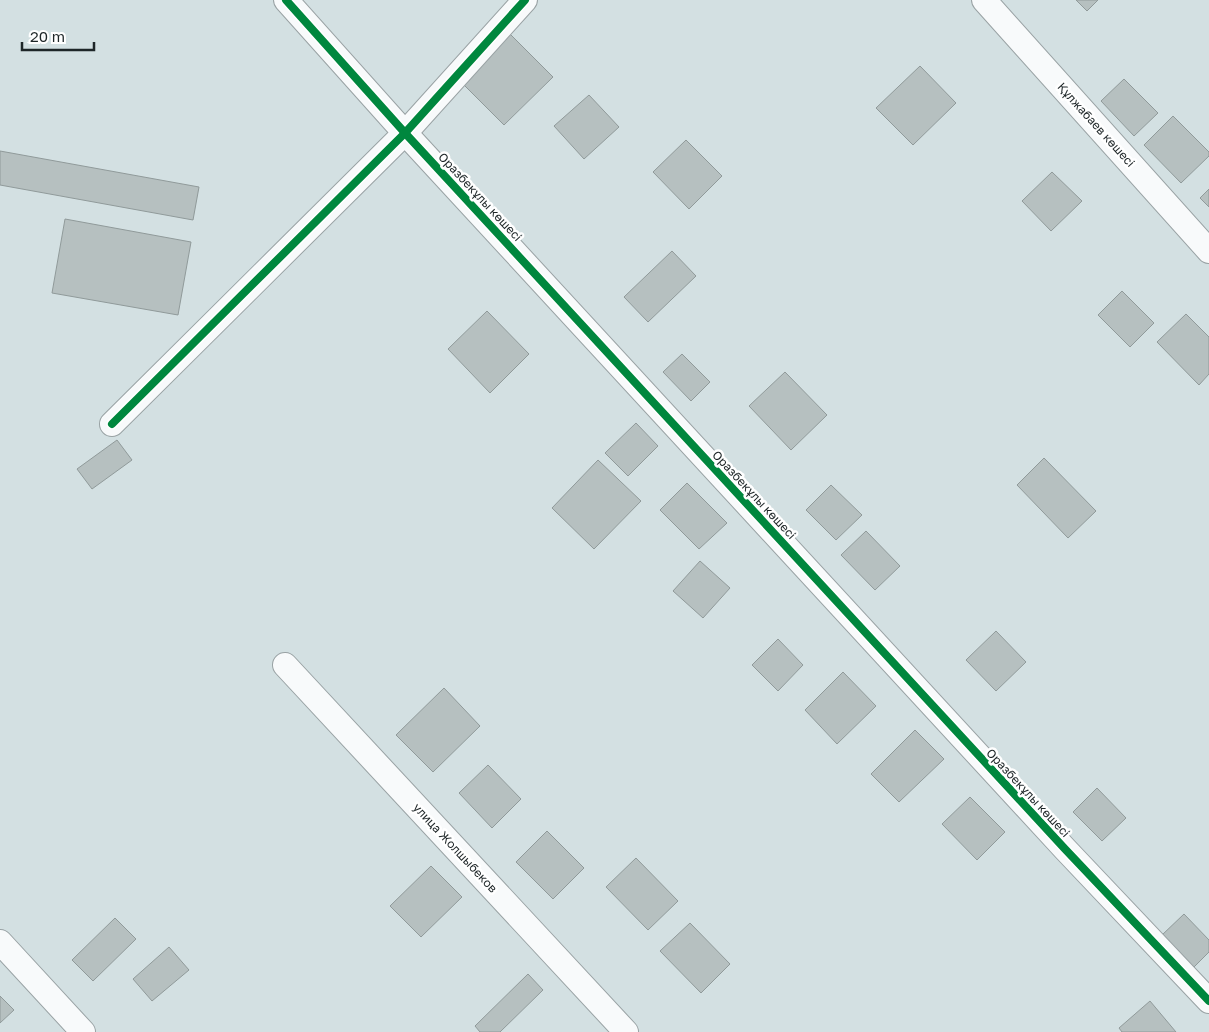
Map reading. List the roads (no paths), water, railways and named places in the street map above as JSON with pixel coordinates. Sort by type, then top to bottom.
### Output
[{"type":"street","name":"Оразбекұлы көшесі","points":[[286,0],[1058,842],[1209,1002]]},
{"type":"street","points":[[112,424],[405,132],[525,0]]},
{"type":"street","name":"Құлжабаев көшесі","points":[[984,0],[1209,251]]},
{"type":"street","name":"улица Жолшыбеков","points":[[285,665],[626,1032]]},
{"type":"street","points":[[0,942],[83,1032]]}]
